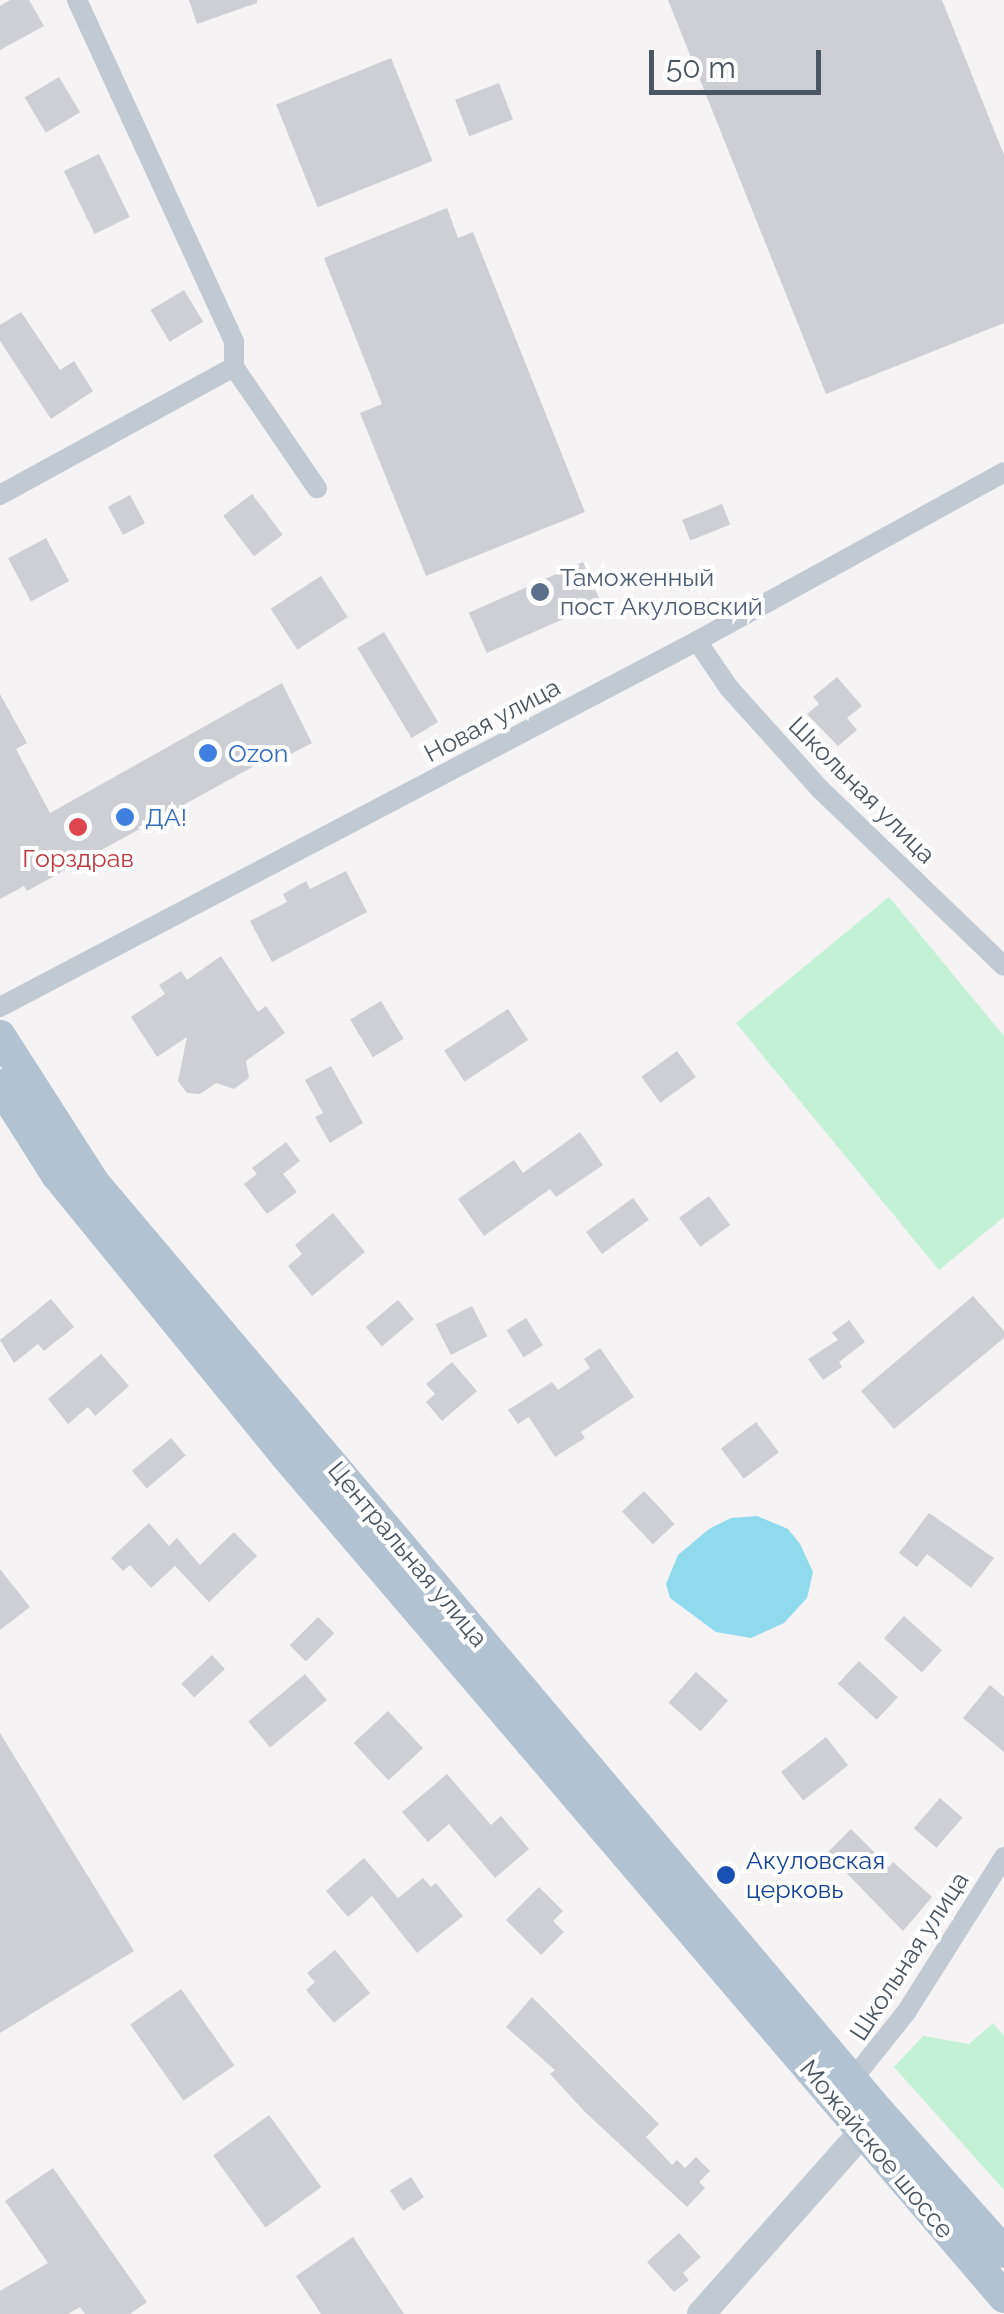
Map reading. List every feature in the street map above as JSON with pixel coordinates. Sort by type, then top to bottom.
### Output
[{"type":"main road","name":"Центральная улица","points":[[0,1036],[52,1124],[94,1183],[843,2069]]},
{"type":"main road","name":"Центральная улица","points":[[0,1085],[57,1175],[110,1242],[751,2000]]},
{"type":"main road","name":"Можайское шоссе","points":[[751,2000],[870,2124],[1004,2252]]},
{"type":"main road","name":"Можайское шоссе","points":[[843,2069],[870,2124],[1004,2297]]},
{"type":"street","points":[[77,0],[234,342],[234,367],[317,488]]},
{"type":"street","points":[[0,495],[234,367]]},
{"type":"street","name":"Новая улица","points":[[0,1007],[696,640],[1004,472]]},
{"type":"street","name":"Школьная улица","points":[[696,640],[729,688],[820,789],[1004,966]]},
{"type":"street","name":"Школьная улица","points":[[843,2069],[907,2011],[1004,1858]]},
{"type":"street","points":[[701,2314],[870,2124]]},
{"type":"green space","points":[[889,897],[1004,1036],[1004,1217],[939,1270],[736,1023]]},
{"type":"green space","points":[[993,2023],[1004,2036],[1004,2190],[894,2067],[923,2036],[969,2044]]},
{"type":"water","points":[[757,1516],[788,1529],[800,1544],[813,1572],[807,1598],[784,1623],[751,1638],[716,1632],[670,1598],[666,1584],[678,1555],[709,1529],[731,1518]]},
{"type":"building","points":[[10,0],[29,0],[44,26],[0,50],[0,6]]},
{"type":"building","points":[[189,0],[257,0],[257,3],[197,24]]},
{"type":"building","points":[[668,0],[942,0],[1004,155],[1004,323],[826,394]]},
{"type":"building","points":[[391,58],[433,161],[318,207],[276,104]]},
{"type":"building","points":[[59,77],[80,112],[46,133],[25,98]]},
{"type":"building","points":[[499,83],[513,119],[469,136],[455,100]]},
{"type":"building","points":[[99,154],[130,217],[95,234],[64,171]]},
{"type":"building","points":[[447,208],[458,238],[473,232],[585,512],[426,576],[360,413],[382,404],[324,258]]},
{"type":"building","points":[[184,290],[203,322],[170,342],[151,310]]},
{"type":"building","points":[[21,312],[60,370],[74,361],[93,391],[51,419],[0,341],[0,325]]},
{"type":"building","points":[[252,494],[283,535],[254,556],[223,516]]},
{"type":"building","points":[[130,495],[145,523],[123,535],[108,507]]},
{"type":"building","points":[[722,504],[730,524],[690,541],[682,520]]},
{"type":"building","points":[[46,538],[69,581],[31,601],[8,558]]},
{"type":"building","points":[[583,562],[601,602],[487,653],[469,613]]},
{"type":"building","points":[[321,576],[348,617],[297,650],[271,609]]},
{"type":"building","points":[[384,632],[438,722],[412,738],[357,648]]},
{"type":"building","points":[[837,677],[862,706],[847,718],[857,730],[838,746],[807,714],[819,704],[813,697]]},
{"type":"building","points":[[282,683],[312,743],[279,760],[276,754],[27,891],[24,886],[0,899],[0,694],[27,743],[16,749],[50,813]]},
{"type":"building","points":[[346,871],[367,912],[272,962],[250,921],[287,902],[283,894],[306,881],[310,889]]},
{"type":"building","points":[[221,956],[258,1012],[266,1006],[285,1033],[246,1061],[249,1078],[234,1089],[216,1083],[200,1094],[187,1093],[178,1081],[187,1037],[157,1057],[131,1017],[165,994],[159,985],[181,971],[187,980]]},
{"type":"building","points":[[381,1001],[404,1039],[373,1057],[350,1020]]},
{"type":"building","points":[[508,1009],[528,1040],[464,1081],[444,1050]]},
{"type":"building","points":[[677,1051],[696,1077],[660,1103],[641,1077]]},
{"type":"building","points":[[331,1066],[363,1123],[330,1143],[315,1117],[323,1113],[305,1080]]},
{"type":"building","points":[[580,1132],[603,1165],[556,1197],[550,1189],[484,1236],[458,1199],[514,1160],[523,1173]]},
{"type":"building","points":[[286,1142],[300,1161],[283,1174],[297,1192],[267,1214],[244,1184],[257,1174],[252,1168]]},
{"type":"building","points":[[709,1196],[730,1225],[700,1247],[679,1218]]},
{"type":"building","points":[[633,1198],[649,1220],[602,1254],[586,1232]]},
{"type":"building","points":[[333,1213],[365,1252],[312,1296],[288,1266],[302,1254],[295,1245]]},
{"type":"building","points":[[973,1296],[1004,1331],[1004,1338],[894,1429],[861,1391]]},
{"type":"building","points":[[51,1299],[74,1327],[44,1351],[38,1344],[14,1363],[0,1340]]},
{"type":"building","points":[[398,1300],[414,1319],[382,1346],[366,1327]]},
{"type":"building","points":[[472,1306],[487,1336],[451,1355],[435,1325]]},
{"type":"building","points":[[526,1318],[543,1345],[523,1357],[506,1330]]},
{"type":"building","points":[[849,1320],[865,1342],[839,1362],[842,1367],[823,1380],[808,1359],[838,1340],[832,1333]]},
{"type":"building","points":[[600,1348],[634,1397],[581,1432],[585,1438],[555,1457],[529,1417],[518,1424],[508,1410],[552,1382],[558,1390],[590,1368],[584,1359]]},
{"type":"building","points":[[101,1354],[129,1386],[95,1416],[88,1407],[68,1424],[48,1399]]},
{"type":"building","points":[[452,1362],[477,1391],[442,1421],[426,1402],[435,1394],[426,1384]]},
{"type":"building","points":[[756,1422],[779,1452],[744,1479],[721,1448]]},
{"type":"building","points":[[171,1438],[186,1456],[147,1488],[132,1471]]},
{"type":"building","points":[[644,1491],[675,1524],[653,1544],[622,1511]]},
{"type":"building","points":[[929,1513],[994,1558],[971,1588],[927,1554],[917,1567],[899,1553]]},
{"type":"building","points":[[149,1523],[169,1546],[177,1538],[200,1565],[234,1532],[257,1556],[209,1602],[175,1566],[151,1588],[130,1565],[123,1571],[111,1558]]},
{"type":"building","points":[[0,1569],[30,1607],[0,1630]]},
{"type":"building","points":[[904,1616],[942,1650],[922,1672],[884,1638]]},
{"type":"building","points":[[318,1617],[334,1633],[306,1662],[290,1645]]},
{"type":"building","points":[[212,1655],[225,1669],[194,1698],[181,1684]]},
{"type":"building","points":[[859,1661],[898,1697],[877,1720],[838,1684]]},
{"type":"building","points":[[696,1672],[728,1701],[701,1731],[669,1702]]},
{"type":"building","points":[[305,1674],[327,1700],[270,1748],[248,1722]]},
{"type":"building","points":[[990,1685],[1004,1697],[1004,1752],[963,1718]]},
{"type":"building","points":[[388,1711],[423,1748],[388,1780],[354,1743]]},
{"type":"building","points":[[0,1733],[134,1951],[0,2033]]},
{"type":"building","points":[[826,1737],[848,1765],[803,1800],[781,1772]]},
{"type":"building","points":[[447,1774],[491,1825],[501,1816],[529,1849],[495,1878],[449,1824],[428,1842],[402,1812]]},
{"type":"building","points":[[940,1798],[963,1818],[936,1848],[914,1828]]},
{"type":"building","points":[[851,1829],[889,1867],[893,1862],[932,1897],[903,1931],[827,1853]]},
{"type":"building","points":[[364,1858],[398,1898],[423,1878],[431,1887],[436,1883],[463,1916],[417,1953],[372,1896],[348,1917],[326,1891]]},
{"type":"building","points":[[539,1887],[563,1911],[553,1921],[564,1932],[541,1955],[506,1920]]},
{"type":"building","points":[[335,1950],[370,1993],[334,2023],[306,1990],[315,1982],[307,1973]]},
{"type":"building","points":[[181,1989],[234,2065],[184,2101],[130,2025]]},
{"type":"building","points":[[532,1997],[659,2124],[646,2137],[672,2165],[677,2160],[685,2168],[696,2157],[710,2171],[699,2182],[705,2188],[687,2207],[585,2112],[550,2074],[555,2070],[506,2027]]},
{"type":"building","points":[[269,2115],[321,2187],[265,2228],[213,2156]]},
{"type":"building","points":[[53,2168],[147,2302],[130,2314],[85,2314],[80,2307],[68,2314],[0,2314],[0,2291],[48,2263],[5,2201]]},
{"type":"building","points":[[411,2177],[424,2197],[403,2211],[390,2191]]},
{"type":"building","points":[[679,2233],[701,2257],[683,2273],[689,2280],[674,2292],[647,2262]]},
{"type":"building","points":[[353,2237],[404,2314],[321,2314],[296,2276]]},
{"type":"place","name":"Таможенный пост Акуловский","points":[[540,592]]},
{"type":"place","name":"Ozon","points":[[208,753]]},
{"type":"place","name":"ДА!","points":[[125,817]]},
{"type":"place","name":"Горздрав","points":[[78,827]]},
{"type":"place","name":"Акуловская церковь","points":[[726,1875]]}]
